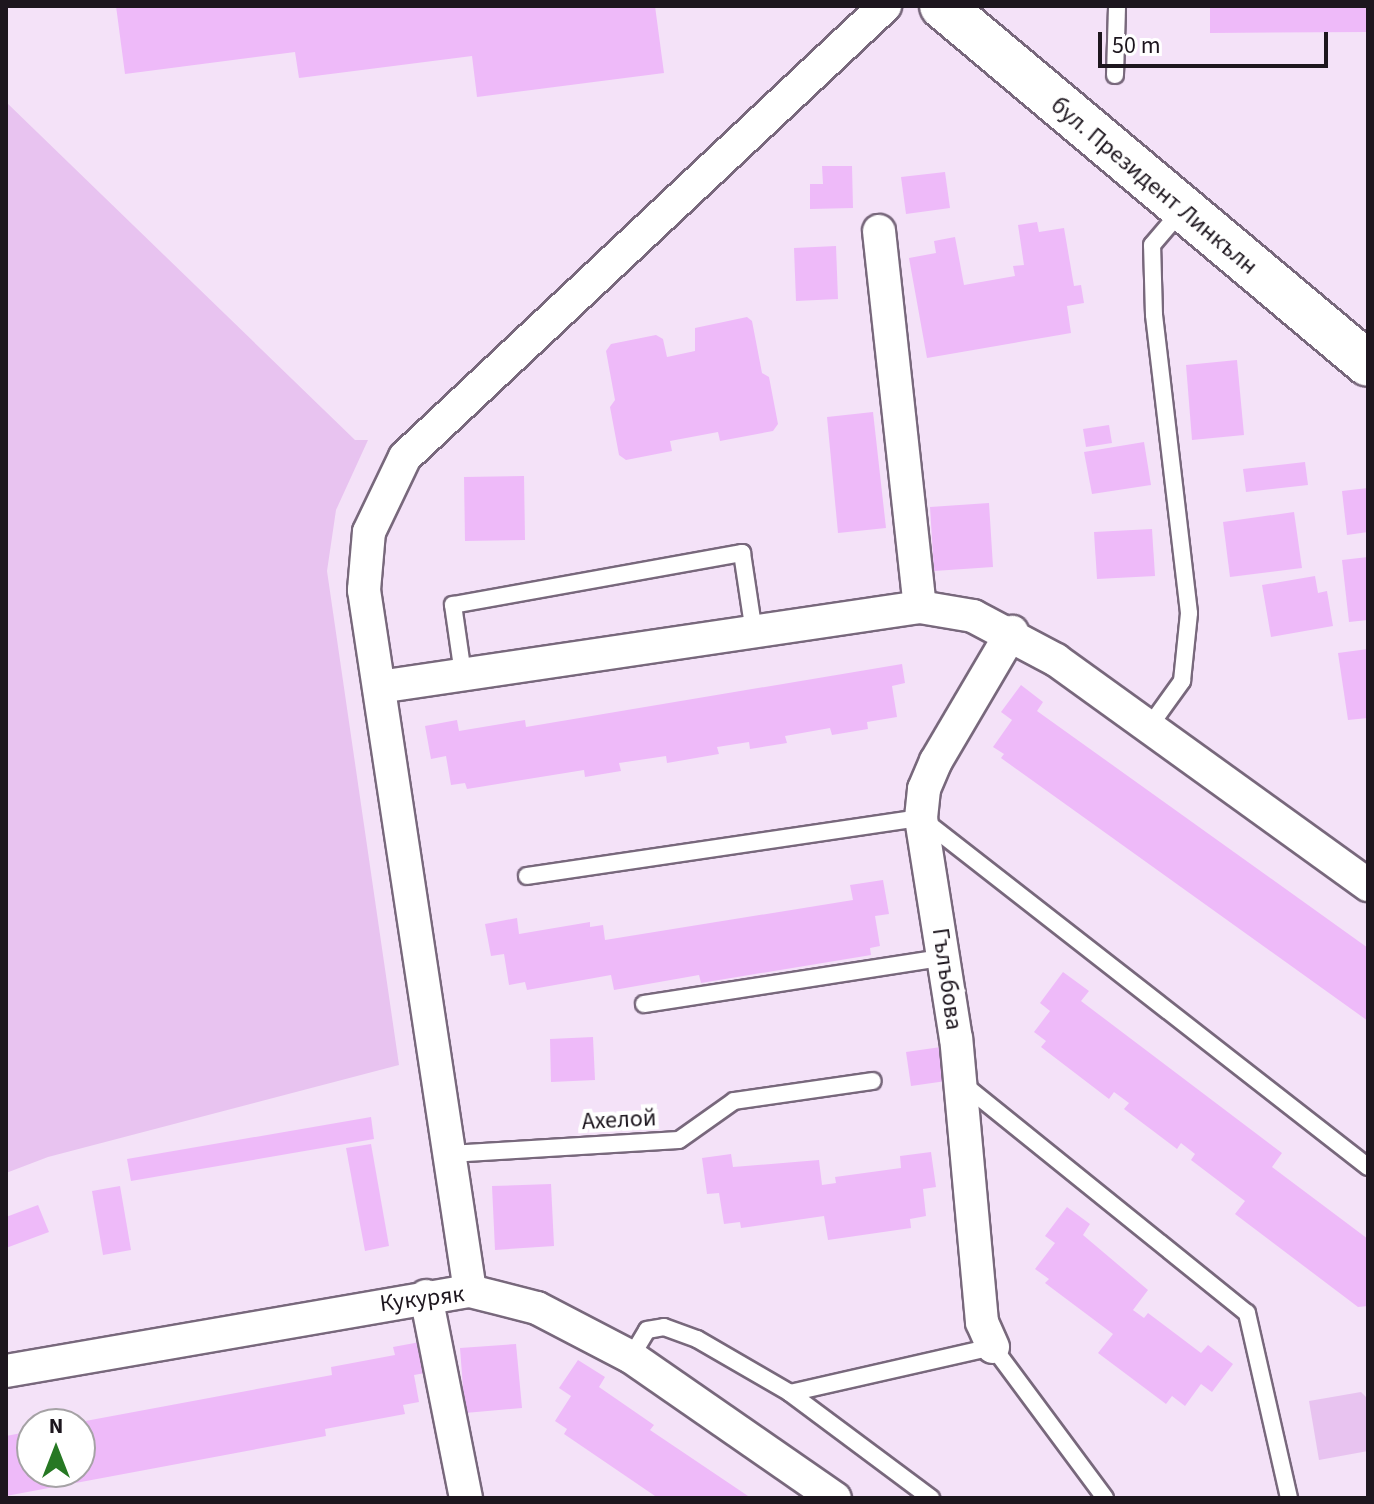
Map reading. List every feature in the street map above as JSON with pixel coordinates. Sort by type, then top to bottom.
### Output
[{"type":"street","points":[[470,1291],[364,590],[369,532],[405,457],[885,6]]},
{"type":"street","name":"бул. Президент Линкълн","points":[[942,6],[1181,211],[1368,364]]},
{"type":"street","points":[[879,231],[920,607]]},
{"type":"street","points":[[379,687],[920,607],[973,616],[1012,632],[1368,885]]},
{"type":"street","name":"Гълъбова","points":[[993,1347],[982,1322],[961,1083],[946,957],[921,818],[924,789],[936,761],[1012,632]]},
{"type":"street","name":"Кукуряк","points":[[6,1371],[426,1296],[470,1291],[537,1308],[631,1357],[835,1498]]},
{"type":"street","points":[[426,1296],[466,1498]]},
{"type":"lane","points":[[1115,75],[1117,6]]},
{"type":"lane","points":[[1149,727],[1182,681],[1189,613],[1154,315],[1152,245],[1181,211]]},
{"type":"lane","points":[[463,674],[453,605],[742,553],[754,632]]},
{"type":"lane","points":[[527,876],[921,818],[1368,1167]]},
{"type":"lane","points":[[644,1004],[946,957]]},
{"type":"lane","name":"Ахелой","points":[[450,1154],[679,1140],[734,1101],[873,1081]]},
{"type":"lane","points":[[961,1083],[1247,1313],[1289,1498]]},
{"type":"lane","points":[[631,1357],[647,1330],[664,1327],[697,1339],[790,1393],[931,1498]]},
{"type":"lane","points":[[790,1393],[993,1347],[1105,1498]]},
{"type":"shaded area","points":[[6,102],[355,440],[368,440],[336,510],[327,571],[399,1065],[48,1157],[6,1173]]},
{"type":"shaded area","points":[[1361,1392],[1368,1399],[1368,1451],[1319,1460],[1309,1401]]},
{"type":"building","points":[[116,6],[655,6],[664,73],[477,97],[472,56],[299,78],[295,52],[125,74]]},
{"type":"building","points":[[1210,6],[1367,6],[1367,32],[1210,33]]},
{"type":"building","points":[[822,166],[852,166],[853,208],[810,209],[810,184],[823,184]]},
{"type":"building","points":[[945,172],[950,208],[906,214],[901,177]]},
{"type":"building","points":[[1037,222],[1039,232],[1064,228],[1074,286],[1081,285],[1084,303],[1067,306],[1071,333],[927,358],[909,258],[936,253],[934,241],[955,237],[964,285],[1015,276],[1013,266],[1024,265],[1018,225]]},
{"type":"building","points":[[836,246],[838,299],[796,301],[794,248]]},
{"type":"building","points":[[747,317],[752,321],[762,373],[769,377],[778,424],[773,431],[720,441],[718,432],[670,441],[672,451],[626,460],[619,455],[610,407],[615,400],[606,351],[611,344],[656,335],[663,339],[667,357],[695,351],[695,328]]},
{"type":"building","points":[[1237,360],[1244,435],[1192,440],[1186,365]]},
{"type":"building","points":[[873,412],[886,528],[838,533],[827,417]]},
{"type":"building","points":[[1109,425],[1112,443],[1086,447],[1083,429]]},
{"type":"building","points":[[1144,442],[1151,485],[1092,494],[1084,452]]},
{"type":"building","points":[[1305,462],[1308,485],[1246,492],[1243,469]]},
{"type":"building","points":[[524,476],[525,540],[465,541],[464,477]]},
{"type":"building","points":[[1368,488],[1368,532],[1347,535],[1342,491]]},
{"type":"building","points":[[989,503],[993,567],[934,571],[930,507]]},
{"type":"building","points":[[1294,512],[1302,568],[1230,577],[1223,522]]},
{"type":"building","points":[[1152,529],[1155,576],[1097,579],[1094,532]]},
{"type":"building","points":[[1368,557],[1368,620],[1349,622],[1342,560]]},
{"type":"building","points":[[1315,576],[1318,593],[1327,591],[1333,626],[1271,637],[1262,585]]},
{"type":"building","points":[[1368,649],[1368,718],[1348,720],[1338,653]]},
{"type":"building","points":[[902,664],[905,683],[892,686],[897,717],[867,722],[868,729],[832,735],[830,728],[785,736],[787,743],[750,749],[749,742],[717,747],[719,754],[667,763],[666,756],[619,763],[621,771],[585,777],[584,770],[467,789],[465,783],[451,785],[446,756],[431,759],[425,726],[457,720],[459,731],[525,720],[526,727]]},
{"type":"building","points":[[1021,685],[1043,702],[1037,711],[1368,948],[1368,1021],[1001,758],[1004,754],[993,747],[1012,720],[1001,712]]},
{"type":"building","points":[[883,880],[889,914],[875,916],[880,946],[870,948],[871,955],[701,983],[699,975],[614,990],[611,975],[527,990],[525,982],[509,985],[504,954],[491,956],[485,924],[517,918],[519,934],[590,922],[590,927],[603,925],[605,940],[853,900],[850,885]]},
{"type":"building","points":[[1063,972],[1089,991],[1081,1001],[1282,1153],[1272,1167],[1368,1239],[1368,1306],[1358,1307],[1235,1214],[1245,1201],[1191,1160],[1195,1154],[1181,1143],[1177,1149],[1124,1109],[1129,1103],[1114,1092],[1109,1099],[1041,1047],[1046,1041],[1034,1032],[1050,1011],[1040,1003]]},
{"type":"building","points":[[593,1037],[595,1080],[551,1082],[550,1039]]},
{"type":"building","points":[[941,1047],[946,1081],[911,1086],[906,1052]]},
{"type":"building","points":[[371,1117],[374,1139],[131,1181],[127,1159]]},
{"type":"building","points":[[371,1144],[389,1246],[365,1251],[346,1148]]},
{"type":"building","points":[[931,1152],[936,1187],[923,1189],[926,1216],[910,1219],[911,1228],[828,1240],[824,1216],[741,1228],[740,1222],[724,1224],[719,1193],[707,1194],[702,1158],[731,1154],[733,1167],[819,1160],[822,1185],[836,1183],[835,1177],[901,1168],[900,1156]]},
{"type":"building","points":[[551,1184],[554,1246],[495,1250],[492,1186]]},
{"type":"building","points":[[120,1186],[131,1250],[103,1255],[92,1191]]},
{"type":"building","points":[[38,1205],[49,1232],[6,1248],[6,1217]]},
{"type":"building","points":[[1067,1207],[1090,1224],[1083,1235],[1148,1290],[1133,1310],[1144,1318],[1148,1313],[1201,1353],[1208,1345],[1233,1364],[1212,1392],[1201,1384],[1185,1406],[1172,1396],[1166,1404],[1098,1353],[1113,1334],[1045,1283],[1049,1279],[1035,1269],[1055,1243],[1045,1236]]},
{"type":"building","points":[[420,1342],[425,1373],[414,1375],[419,1402],[403,1405],[405,1414],[325,1429],[326,1436],[96,1479],[96,1419],[332,1375],[331,1367],[395,1355],[393,1347]]},
{"type":"building","points":[[516,1344],[522,1408],[465,1413],[460,1348]]},
{"type":"building","points":[[578,1360],[605,1377],[599,1387],[654,1425],[650,1430],[751,1498],[658,1498],[564,1434],[567,1429],[555,1421],[571,1396],[559,1388]]},
{"type":"building","points":[[16,1434],[16,1488],[49,1488],[6,1496],[6,1436]]}]
